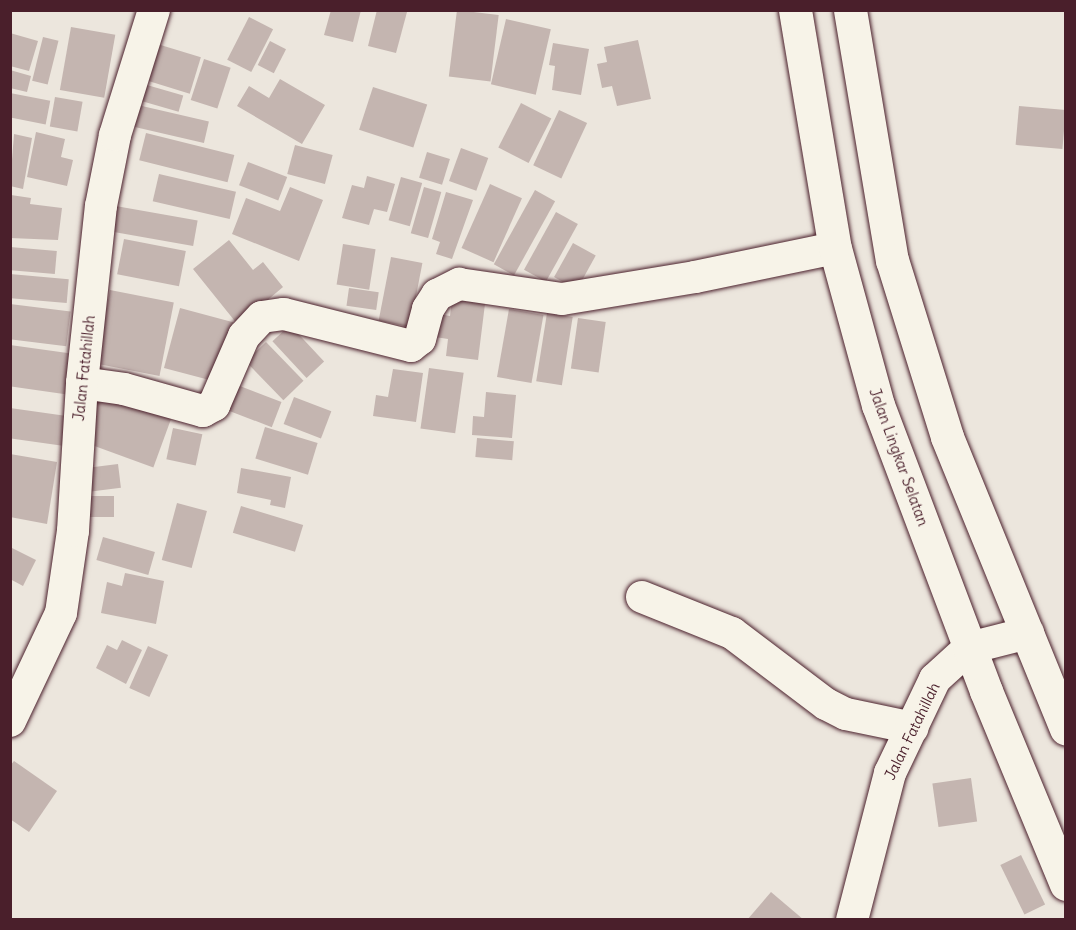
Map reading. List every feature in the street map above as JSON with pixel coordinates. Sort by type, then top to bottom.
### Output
[{"type":"highway","name":"Jalan Lingkar Selatan","points":[[795,10],[835,248],[878,405],[969,648],[1065,884]]},
{"type":"highway","points":[[850,10],[892,260],[947,437],[1065,729]]},
{"type":"street","name":"Jalan Fatahillah","points":[[10,721],[61,614],[73,531],[82,383],[106,174],[154,10]]},
{"type":"street","points":[[82,383],[124,389],[203,411],[214,405],[244,336],[262,317],[284,314],[411,346],[420,339],[428,309],[437,295],[459,284],[562,299],[695,277],[835,248]]},
{"type":"street","points":[[642,597],[740,638],[825,704],[846,714],[913,728]]},
{"type":"street","name":"Jalan Fatahillah","points":[[852,920],[890,773],[935,680],[969,648],[1028,633]]},
{"type":"building","points":[[331,10],[361,10],[353,42],[324,35]]},
{"type":"building","points":[[377,10],[407,12],[396,53],[368,46]]},
{"type":"building","points":[[457,10],[499,15],[491,82],[449,77]]},
{"type":"building","points":[[249,17],[273,29],[251,72],[227,60]]},
{"type":"building","points":[[506,19],[551,29],[536,95],[491,84]]},
{"type":"building","points":[[71,27],[115,35],[104,98],[60,90]]},
{"type":"building","points":[[10,33],[38,41],[29,71],[10,66]]},
{"type":"building","points":[[43,37],[59,41],[48,85],[32,81]]},
{"type":"building","points":[[638,40],[651,99],[617,106],[612,86],[602,88],[597,64],[607,62],[604,47]]},
{"type":"building","points":[[270,41],[286,49],[274,73],[258,65]]},
{"type":"building","points":[[154,43],[201,57],[190,94],[143,79]]},
{"type":"building","points":[[553,43],[589,49],[581,95],[552,90],[555,66],[549,65]]},
{"type":"building","points":[[204,59],[231,68],[217,109],[191,100]]},
{"type":"building","points":[[10,70],[31,76],[27,92],[10,88]]},
{"type":"building","points":[[280,79],[325,105],[302,144],[237,106],[249,86],[269,98]]},
{"type":"building","points":[[140,83],[183,95],[179,112],[135,99]]},
{"type":"building","points":[[373,87],[427,105],[413,147],[359,130]]},
{"type":"building","points":[[10,93],[50,101],[46,124],[10,117]]},
{"type":"building","points":[[55,97],[83,102],[77,131],[50,127]]},
{"type":"building","points":[[129,103],[209,121],[204,143],[124,124]]},
{"type":"building","points":[[521,103],[551,118],[529,163],[498,148]]},
{"type":"building","points":[[1019,106],[1066,110],[1062,149],[1016,145]]},
{"type":"building","points":[[559,110],[587,123],[561,178],[533,165]]},
{"type":"building","points":[[36,132],[65,139],[61,157],[73,160],[67,186],[27,177]]},
{"type":"building","points":[[146,133],[234,155],[228,182],[139,160]]},
{"type":"building","points":[[14,134],[32,138],[23,189],[10,186]]},
{"type":"building","points":[[295,145],[333,155],[325,184],[287,174]]},
{"type":"building","points":[[461,148],[488,158],[476,191],[449,181]]},
{"type":"building","points":[[427,152],[450,159],[442,185],[419,178]]},
{"type":"building","points":[[248,162],[287,177],[278,200],[239,185]]},
{"type":"building","points":[[159,174],[236,192],[230,219],[153,201]]},
{"type":"building","points":[[367,176],[395,184],[387,212],[374,209],[369,225],[342,218],[352,185],[364,188]]},
{"type":"building","points":[[401,177],[422,183],[410,226],[389,220]]},
{"type":"building","points":[[490,184],[522,198],[494,262],[462,248]]},
{"type":"building","points":[[290,187],[323,200],[299,261],[232,234],[246,198],[280,211]]},
{"type":"building","points":[[424,187],[441,192],[428,238],[411,233]]},
{"type":"building","points":[[535,190],[555,201],[514,275],[494,264]]},
{"type":"building","points":[[446,192],[473,200],[452,259],[436,254],[440,242],[432,239]]},
{"type":"building","points":[[11,195],[31,198],[30,204],[62,208],[58,240],[10,238]]},
{"type":"building","points":[[110,205],[198,220],[193,246],[105,231]]},
{"type":"building","points":[[556,212],[578,224],[546,282],[524,270]]},
{"type":"building","points":[[124,239],[186,251],[179,286],[117,274]]},
{"type":"building","points":[[229,240],[253,270],[263,262],[283,287],[238,325],[193,269]]},
{"type":"building","points":[[573,243],[596,256],[577,290],[554,277]]},
{"type":"building","points":[[343,244],[376,249],[369,290],[337,284]]},
{"type":"building","points":[[10,247],[57,251],[55,274],[10,270]]},
{"type":"building","points":[[391,257],[422,263],[410,327],[379,321]]},
{"type":"building","points":[[10,274],[69,279],[67,303],[10,298]]},
{"type":"building","points":[[349,288],[379,292],[376,310],[346,306]]},
{"type":"building","points":[[110,290],[174,302],[159,376],[96,364]]},
{"type":"building","points":[[453,292],[486,296],[478,360],[446,356],[448,339],[435,337],[438,314],[450,316]]},
{"type":"building","points":[[10,304],[71,311],[66,346],[10,339]]},
{"type":"building","points":[[180,308],[233,322],[217,382],[164,368]]},
{"type":"building","points":[[509,309],[543,315],[531,383],[497,377]]},
{"type":"building","points":[[547,313],[573,317],[562,385],[536,381]]},
{"type":"building","points":[[578,318],[606,322],[599,372],[571,369]]},
{"type":"building","points":[[290,325],[324,362],[307,378],[272,341]]},
{"type":"building","points":[[266,342],[304,381],[283,400],[246,361]]},
{"type":"building","points":[[10,345],[76,354],[71,395],[10,386]]},
{"type":"building","points":[[429,368],[464,373],[455,433],[421,428]]},
{"type":"building","points":[[393,369],[423,373],[416,422],[373,416],[376,395],[388,397]]},
{"type":"building","points":[[232,383],[281,402],[272,427],[222,408]]},
{"type":"building","points":[[101,392],[171,418],[153,467],[83,442]]},
{"type":"building","points":[[486,392],[516,395],[512,438],[472,435],[473,416],[484,417]]},
{"type":"building","points":[[294,397],[331,411],[321,438],[284,424]]},
{"type":"building","points":[[10,408],[68,416],[64,446],[10,438]]},
{"type":"building","points":[[265,427],[318,443],[308,475],[255,459]]},
{"type":"building","points":[[173,428],[202,434],[196,466],[166,459]]},
{"type":"building","points":[[477,438],[514,441],[512,460],[475,457]]},
{"type":"building","points":[[10,454],[57,462],[47,524],[10,517]]},
{"type":"building","points":[[118,464],[121,488],[91,491],[88,468]]},
{"type":"building","points":[[241,468],[291,477],[285,508],[270,505],[271,500],[237,493]]},
{"type":"building","points":[[85,496],[114,496],[114,517],[85,517]]},
{"type":"building","points":[[177,503],[207,511],[192,568],[162,560]]},
{"type":"building","points":[[241,506],[303,525],[295,552],[233,533]]},
{"type":"building","points":[[103,537],[155,552],[148,575],[96,560]]},
{"type":"building","points":[[10,547],[36,560],[23,586],[10,579]]},
{"type":"building","points":[[125,573],[164,581],[156,624],[101,613],[107,582],[122,586]]},
{"type":"building","points":[[122,640],[142,650],[126,684],[96,668],[107,645],[117,650]]},
{"type":"building","points":[[148,646],[168,655],[149,697],[129,688]]},
{"type":"building","points":[[14,761],[57,791],[29,832],[10,819],[10,766]]},
{"type":"building","points":[[971,778],[977,822],[939,827],[932,783]]},
{"type":"building","points":[[1021,855],[1045,904],[1024,915],[1000,865]]},
{"type":"building","points":[[771,892],[804,920],[747,920]]}]
